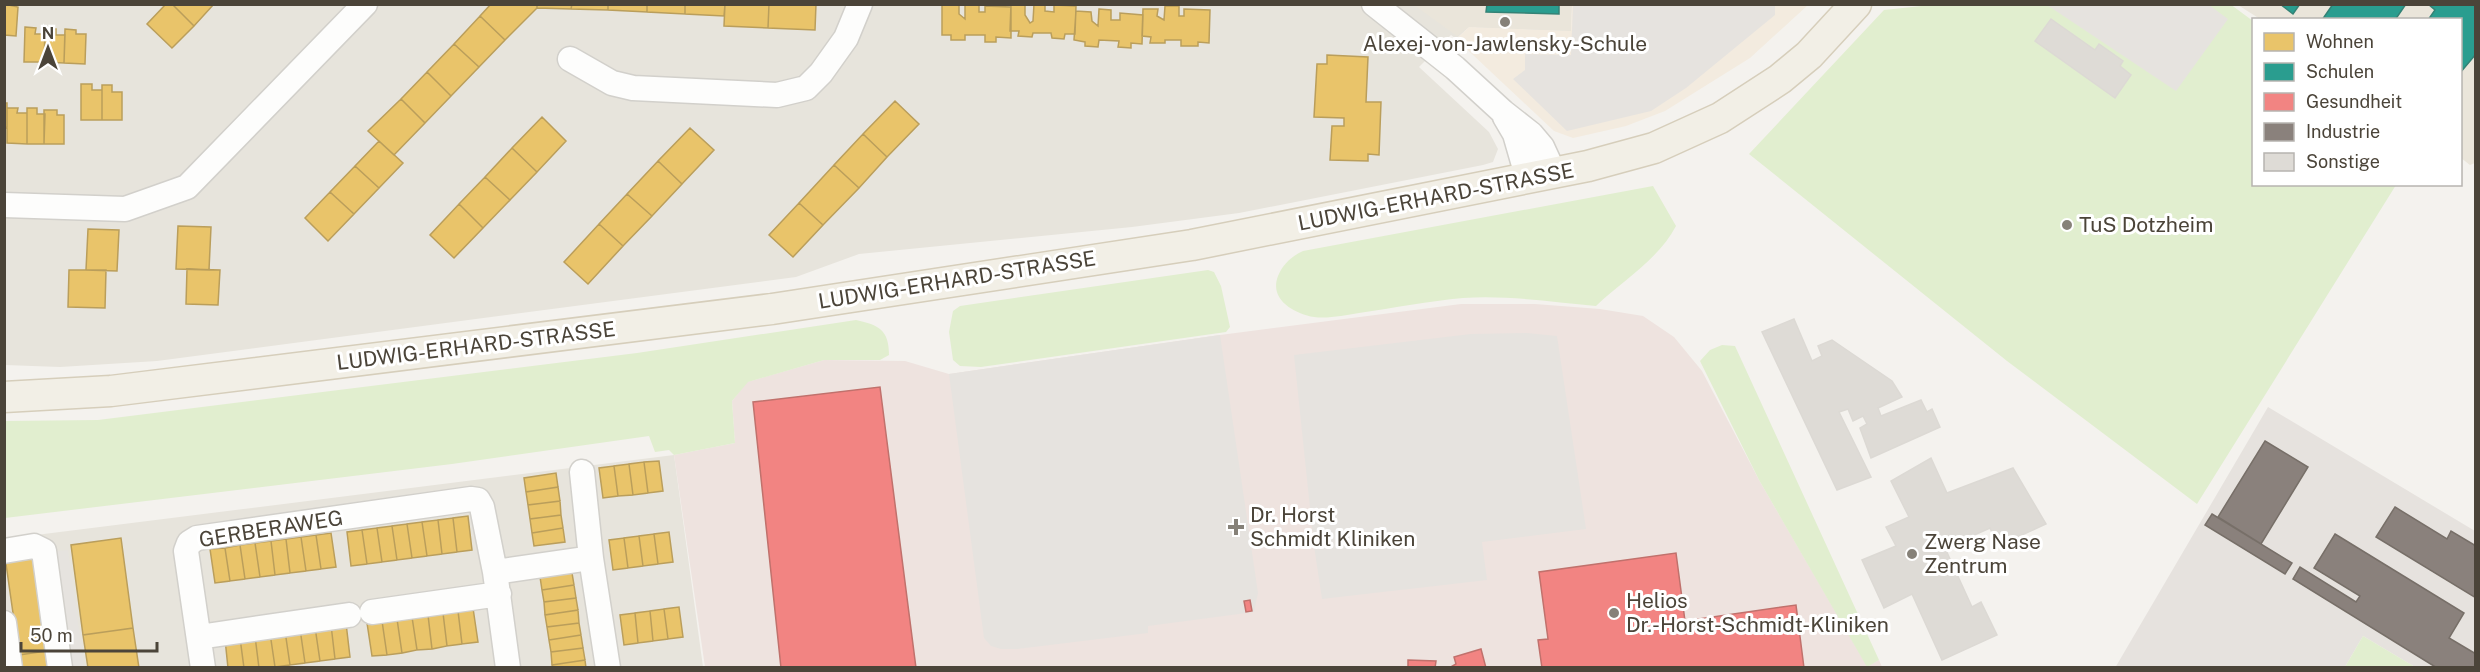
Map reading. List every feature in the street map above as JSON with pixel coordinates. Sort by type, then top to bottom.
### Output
[{"type":"main road","name":"LUDWIG-ERHARD-STRASSE","points":[[4,397],[111,391],[772,309],[1192,245],[1541,176],[1654,148],[1720,118],[1788,73],[1836,28],[1856,4]]},
{"type":"street","points":[[4,205],[125,209],[188,187],[365,4]]},
{"type":"street","points":[[570,59],[612,83],[633,88],[777,95],[806,88],[820,73],[846,38],[860,4]]},
{"type":"street","points":[[1374,4],[1455,68],[1503,112],[1541,176]]},
{"type":"street","points":[[582,472],[591,558],[608,668]]},
{"type":"street","name":"GERBERAWEG","points":[[203,668],[186,551],[189,543],[197,538],[471,499],[478,500],[482,507],[497,583]]},
{"type":"street","points":[[4,551],[34,546],[44,551],[60,668]]},
{"type":"street","points":[[199,637],[360,614],[497,583],[591,558]]},
{"type":"street","points":[[497,583],[508,668]]},
{"type":"street","points":[[4,623],[10,668]]},
{"type":"shaded area","points":[[5,5],[1572,5],[1571,31],[1469,27],[1456,39],[1451,35],[1419,67],[1489,132],[1498,149],[1493,162],[1483,165],[1239,213],[1132,227],[859,254],[796,277],[157,361],[60,367],[5,365]]},
{"type":"shaded area","name":"Alexej-von-Jawlensky-Schule","points":[[1414,5],[1571,5],[1571,31],[1469,27],[1457,36]]},
{"type":"shaded area","points":[[1572,5],[1808,5],[1750,58],[1665,111],[1626,126],[1573,138],[1554,131],[1456,39],[1469,27],[1571,31]]},
{"type":"shaded area","points":[[1573,5],[1775,5],[1775,15],[1686,88],[1651,111],[1567,131],[1513,79],[1525,70],[1525,54],[1571,55]]},
{"type":"shaded area","points":[[2047,5],[2209,5],[2228,19],[2176,91]]},
{"type":"shaded area","points":[[2238,5],[2475,5],[2475,163],[2470,165],[2462,159],[2462,18],[2258,18]]},
{"type":"shaded area","name":"Dr. Horst Schmidt Kliniken","points":[[1461,304],[1535,304],[1600,309],[1643,316],[1674,337],[1702,371],[1759,480],[1867,666],[1879,660],[1882,667],[705,667],[674,455],[735,443],[732,401],[747,382],[824,360],[905,361],[949,374],[1220,335]]},
{"type":"shaded area","points":[[1527,333],[1557,336],[1586,529],[1482,542],[1487,580],[1322,599],[1314,546],[1294,355],[1471,334]]},
{"type":"shaded area","points":[[1220,335],[1258,593],[1254,612],[1148,626],[1148,633],[1017,649],[1001,649],[991,646],[984,638],[949,374]]},
{"type":"shaded area","points":[[2268,407],[2475,531],[2475,667],[2415,667],[2363,636],[2345,667],[2115,668]]},
{"type":"shaded area","points":[[674,455],[703,667],[5,667],[4,539]]},
{"type":"shaded area","points":[[68,550],[84,667],[68,667],[51,552]]},
{"type":"green space","points":[[1940,4],[2230,4],[2252,20],[2252,186],[2395,186],[2197,504],[2007,361],[1749,154],[1884,10]]},
{"type":"green space","points":[[1653,186],[1676,226],[1669,238],[1650,259],[1596,306],[1480,297],[1314,317],[1298,312],[1285,304],[1277,292],[1276,284],[1282,268],[1303,251]]},
{"type":"green space","points":[[1208,270],[1214,272],[1221,286],[1230,327],[1226,332],[981,367],[960,366],[953,360],[949,332],[953,311],[960,306]]},
{"type":"green space","points":[[856,320],[871,324],[885,334],[889,355],[880,360],[824,360],[748,382],[732,401],[735,443],[674,455],[669,450],[655,452],[649,436],[452,464],[5,518],[5,421],[98,420],[637,353]]},
{"type":"green space","points":[[1722,345],[1735,346],[1879,660],[1867,667],[1759,480],[1700,361],[1710,350]]},
{"type":"green space","points":[[2363,636],[2415,667],[2345,667]]},
{"type":"building: Wohnen","points":[[4,4],[18,7],[16,36],[4,35]]},
{"type":"building: Wohnen","points":[[166,4],[172,4],[194,26],[172,48],[147,24]]},
{"type":"building: Wohnen","points":[[172,4],[214,4],[194,26]]},
{"type":"building: Wohnen","points":[[491,4],[537,4],[537,8],[505,40],[480,16]]},
{"type":"building: Wohnen","points":[[537,4],[572,4],[571,9],[537,8]]},
{"type":"building: Wohnen","points":[[572,4],[608,4],[608,10],[571,9]]},
{"type":"building: Wohnen","points":[[608,4],[647,4],[647,12],[608,10]]},
{"type":"building: Wohnen","points":[[647,4],[685,4],[685,14],[647,12]]},
{"type":"building: Wohnen","points":[[685,4],[725,4],[724,16],[685,14]]},
{"type":"building: Wohnen","points":[[725,4],[769,4],[768,28],[724,26]]},
{"type":"building: Wohnen","points":[[769,4],[816,4],[815,30],[768,28]]},
{"type":"building: Wohnen","points":[[965,4],[979,4],[979,12],[985,12],[985,6],[1011,7],[1011,38],[996,37],[996,42],[985,42],[985,35],[965,35],[965,40],[951,40],[951,35],[942,35],[942,5],[959,5],[959,14],[965,19]]},
{"type":"building: Wohnen","points":[[1011,4],[1025,4],[1025,15],[1030,23],[1033,21],[1034,4],[1045,4],[1045,11],[1054,12],[1054,5],[1076,6],[1075,34],[1065,34],[1064,39],[1052,38],[1051,33],[1033,33],[1032,37],[1018,36],[1019,31],[1010,31]]},
{"type":"building: Wohnen","points":[[1165,6],[1179,6],[1179,16],[1184,16],[1184,9],[1210,10],[1209,43],[1198,42],[1198,46],[1181,46],[1181,40],[1165,40],[1165,43],[1150,43],[1151,37],[1142,36],[1143,9],[1158,9],[1157,16],[1164,20]]},
{"type":"building: Wohnen","points":[[1099,9],[1111,10],[1111,20],[1120,20],[1120,13],[1143,15],[1142,44],[1131,43],[1131,48],[1118,47],[1119,41],[1099,40],[1098,47],[1085,46],[1085,42],[1074,40],[1076,11],[1091,12],[1092,21],[1098,26]]},
{"type":"building: Wohnen","points":[[480,16],[505,40],[479,67],[454,44]]},
{"type":"building: Wohnen","points":[[25,27],[36,28],[35,34],[45,34],[44,62],[24,62]]},
{"type":"building: Wohnen","points":[[45,29],[56,29],[56,35],[65,35],[64,63],[44,62]]},
{"type":"building: Wohnen","points":[[65,29],[76,30],[76,34],[86,34],[85,64],[64,63]]},
{"type":"building: Wohnen","points":[[454,44],[479,67],[451,96],[427,72]]},
{"type":"building: Wohnen","points":[[1327,55],[1368,57],[1366,102],[1381,102],[1379,155],[1368,154],[1368,161],[1330,160],[1332,126],[1344,126],[1344,118],[1314,117],[1317,64],[1327,64]]},
{"type":"building: Wohnen","points":[[427,72],[451,96],[425,123],[401,99]]},
{"type":"building: Wohnen","points":[[81,84],[92,84],[92,90],[102,90],[102,120],[81,120]]},
{"type":"building: Wohnen","points":[[102,85],[112,85],[112,92],[122,92],[122,120],[102,120]]},
{"type":"building: Wohnen","points":[[401,99],[425,123],[394,155],[368,131]]},
{"type":"building: Wohnen","points":[[895,101],[919,124],[887,157],[863,134]]},
{"type":"building: Wohnen","points":[[4,103],[7,103],[7,127],[4,128]]},
{"type":"building: Wohnen","points":[[7,108],[18,108],[17,113],[27,113],[27,144],[7,143]]},
{"type":"building: Wohnen","points":[[27,108],[37,108],[37,114],[45,114],[44,144],[27,144]]},
{"type":"building: Wohnen","points":[[44,110],[57,110],[57,115],[64,115],[64,144],[44,144]]},
{"type":"building: Wohnen","points":[[542,117],[566,141],[537,172],[512,148]]},
{"type":"building: Wohnen","points":[[690,128],[714,150],[682,184],[658,161]]},
{"type":"building: Wohnen","points":[[863,134],[887,157],[859,188],[834,165]]},
{"type":"building: Wohnen","points":[[379,141],[403,163],[379,188],[355,166]]},
{"type":"building: Wohnen","points":[[512,148],[537,172],[510,200],[485,177]]},
{"type":"building: Wohnen","points":[[658,161],[682,184],[652,216],[627,194]]},
{"type":"building: Wohnen","points":[[834,165],[859,188],[823,225],[799,203]]},
{"type":"building: Wohnen","points":[[355,166],[379,188],[354,214],[330,192]]},
{"type":"building: Wohnen","points":[[485,177],[510,200],[483,228],[459,204]]},
{"type":"building: Wohnen","points":[[330,192],[354,214],[328,241],[305,218]]},
{"type":"building: Wohnen","points":[[627,194],[652,216],[623,246],[599,224]]},
{"type":"building: Wohnen","points":[[799,203],[823,225],[793,257],[769,235]]},
{"type":"building: Wohnen","points":[[459,204],[483,228],[454,258],[430,235]]},
{"type":"building: Wohnen","points":[[599,224],[623,246],[588,284],[564,262]]},
{"type":"building: Wohnen","points":[[178,226],[211,227],[209,270],[176,269]]},
{"type":"building: Wohnen","points":[[88,229],[119,230],[117,271],[86,270]]},
{"type":"building: Wohnen","points":[[187,269],[220,270],[218,305],[186,304]]},
{"type":"building: Wohnen","points":[[69,270],[106,270],[105,308],[68,307]]},
{"type":"building: Wohnen","points":[[659,461],[663,491],[648,493],[644,462]]},
{"type":"building: Wohnen","points":[[644,462],[648,493],[633,495],[629,464]]},
{"type":"building: Wohnen","points":[[629,464],[633,495],[618,496],[614,466]]},
{"type":"building: Wohnen","points":[[614,466],[618,496],[603,498],[599,468]]},
{"type":"building: Wohnen","points":[[556,473],[558,487],[526,492],[524,478]]},
{"type":"building: Wohnen","points":[[558,487],[560,501],[528,505],[526,492]]},
{"type":"building: Wohnen","points":[[560,501],[561,515],[530,519],[528,505]]},
{"type":"building: Wohnen","points":[[561,515],[563,528],[532,533],[530,519]]},
{"type":"building: Wohnen","points":[[468,516],[472,550],[457,552],[453,518]]},
{"type":"building: Wohnen","points":[[453,518],[457,552],[442,554],[438,520]]},
{"type":"building: Wohnen","points":[[438,520],[442,554],[427,556],[422,522]]},
{"type":"building: Wohnen","points":[[422,522],[427,556],[412,558],[407,524]]},
{"type":"building: Wohnen","points":[[407,524],[412,558],[397,560],[392,526]]},
{"type":"building: Wohnen","points":[[392,526],[397,560],[382,562],[377,528]]},
{"type":"building: Wohnen","points":[[377,528],[382,562],[367,564],[362,530]]},
{"type":"building: Wohnen","points":[[563,528],[565,542],[534,546],[532,533]]},
{"type":"building: Wohnen","points":[[362,530],[367,564],[351,566],[347,532]]},
{"type":"building: Wohnen","points":[[669,532],[673,562],[658,564],[654,534]]},
{"type":"building: Wohnen","points":[[331,533],[336,567],[321,569],[316,535]]},
{"type":"building: Wohnen","points":[[654,534],[658,564],[643,566],[639,536]]},
{"type":"building: Wohnen","points":[[316,535],[321,569],[306,571],[301,537]]},
{"type":"building: Wohnen","points":[[639,536],[643,566],[628,568],[624,538]]},
{"type":"building: Wohnen","points":[[301,537],[306,571],[290,573],[286,539]]},
{"type":"building: Wohnen","points":[[121,538],[133,628],[83,635],[71,545]]},
{"type":"building: Wohnen","points":[[624,538],[628,568],[613,570],[609,540]]},
{"type":"building: Wohnen","points":[[286,539],[290,573],[275,575],[271,541]]},
{"type":"building: Wohnen","points":[[271,541],[275,575],[260,577],[255,543]]},
{"type":"building: Wohnen","points":[[255,543],[260,577],[245,579],[240,545]]},
{"type":"building: Wohnen","points":[[240,545],[245,579],[230,581],[225,548]]},
{"type":"building: Wohnen","points":[[225,548],[230,581],[215,583],[210,549]]},
{"type":"building: Wohnen","points":[[33,554],[46,651],[19,655],[5,557]]},
{"type":"building: Wohnen","points":[[572,573],[574,585],[542,590],[540,577]]},
{"type":"building: Wohnen","points":[[574,585],[576,598],[544,602],[542,590]]},
{"type":"building: Wohnen","points":[[576,598],[578,610],[545,615],[544,602]]},
{"type":"building: Wohnen","points":[[679,607],[683,637],[668,639],[664,609]]},
{"type":"building: Wohnen","points":[[473,608],[478,642],[462,644],[458,611]]},
{"type":"building: Wohnen","points":[[664,609],[668,639],[653,641],[650,611]]},
{"type":"building: Wohnen","points":[[578,610],[579,623],[547,627],[545,615]]},
{"type":"building: Wohnen","points":[[458,611],[462,644],[447,646],[443,613]]},
{"type":"building: Wohnen","points":[[650,611],[653,641],[638,643],[635,613]]},
{"type":"building: Wohnen","points":[[443,613],[447,646],[432,649],[428,615]]},
{"type":"building: Wohnen","points":[[635,613],[638,643],[624,645],[620,615]]},
{"type":"building: Wohnen","points":[[428,615],[432,649],[417,650],[412,617]]},
{"type":"building: Wohnen","points":[[412,617],[417,650],[402,653],[397,619]]},
{"type":"building: Wohnen","points":[[397,619],[402,653],[387,655],[382,621]]},
{"type":"building: Wohnen","points":[[382,621],[387,655],[372,656],[367,623]]},
{"type":"building: Wohnen","points":[[346,623],[350,657],[335,659],[331,625]]},
{"type":"building: Wohnen","points":[[579,623],[581,635],[549,640],[547,627]]},
{"type":"building: Wohnen","points":[[331,625],[335,659],[320,661],[315,627]]},
{"type":"building: Wohnen","points":[[315,627],[320,661],[305,663],[300,629]]},
{"type":"building: Wohnen","points":[[133,628],[139,668],[88,668],[83,635]]},
{"type":"building: Wohnen","points":[[300,629],[305,663],[290,665],[285,631]]},
{"type":"building: Wohnen","points":[[285,631],[290,665],[275,667],[270,633]]},
{"type":"building: Wohnen","points":[[270,633],[275,667],[259,668],[255,636]]},
{"type":"building: Wohnen","points":[[581,635],[583,648],[551,652],[549,640]]},
{"type":"building: Wohnen","points":[[255,636],[259,668],[244,668],[240,638]]},
{"type":"building: Wohnen","points":[[240,638],[244,668],[228,668],[225,639]]},
{"type":"building: Wohnen","points":[[583,648],[585,660],[552,665],[551,652]]},
{"type":"building: Wohnen","points":[[46,651],[49,668],[21,668],[19,655]]},
{"type":"building: Wohnen","points":[[585,660],[586,668],[553,668],[552,665]]},
{"type":"building: Schulen","points":[[1487,4],[1559,4],[1559,14],[1486,12]]},
{"type":"building: Schulen","points":[[2280,4],[2300,4],[2293,14]]},
{"type":"building: Schulen","points":[[2333,4],[2406,4],[2396,18],[2323,18]]},
{"type":"building: Schulen","points":[[2428,4],[2476,4],[2476,54],[2462,71],[2462,18],[2429,18],[2435,10]]},
{"type":"building: Gesundheit","points":[[880,387],[916,668],[781,668],[753,402]]},
{"type":"building: Gesundheit","name":"Helios Dr.-Horst-Schmidt-Kliniken","points":[[1676,553],[1685,621],[1796,605],[1804,668],[1542,668],[1538,640],[1548,639],[1539,572]]},
{"type":"building: Gesundheit","points":[[1250,600],[1252,611],[1246,612],[1244,601]]},
{"type":"building: Gesundheit","points":[[1481,649],[1486,668],[1449,668],[1456,664],[1454,657]]},
{"type":"building: Gesundheit","points":[[1408,660],[1436,661],[1435,668],[1408,668]]},
{"type":"building: Industrie","points":[[2265,441],[2308,467],[2261,544],[2218,517]]},
{"type":"building: Industrie","points":[[2395,507],[2447,539],[2451,531],[2476,546],[2476,598],[2376,537]]},
{"type":"building: Industrie","points":[[2212,514],[2292,563],[2285,574],[2205,525]]},
{"type":"building: Industrie","points":[[2335,534],[2464,613],[2449,638],[2476,654],[2476,668],[2437,668],[2293,579],[2300,567],[2356,602],[2360,596],[2314,568]]},
{"type":"building: Sonstige","points":[[2051,19],[2095,50],[2099,44],[2123,61],[2120,66],[2131,75],[2115,98],[2035,41]]},
{"type":"building: Sonstige","points":[[1794,319],[1812,361],[1822,356],[1818,346],[1832,340],[1892,381],[1902,397],[1878,408],[1881,416],[1921,400],[1927,412],[1932,409],[1940,427],[1871,458],[1860,428],[1867,424],[1863,416],[1853,421],[1848,409],[1839,412],[1871,477],[1837,490],[1762,332]]},
{"type":"building: Sonstige","name":"Zwerg Nase Zentrum","points":[[1931,458],[1947,493],[2013,468],[2046,524],[1998,546],[1990,528],[1945,548],[1972,607],[1981,602],[1997,635],[1942,660],[1912,594],[1884,608],[1862,560],[1896,546],[1886,527],[1909,517],[1891,481]]},
{"type":"place","name":"Alexej-von-Jawlensky-Schule","points":[[1505,22]]},
{"type":"place","name":"TuS Dotzheim","points":[[2067,225]]},
{"type":"place","name":"Dr. Horst Schmidt Kliniken","points":[[1236,527]]},
{"type":"place","name":"Zwerg Nase Zentrum","points":[[1912,554]]},
{"type":"place","name":"Helios Dr.-Horst-Schmidt-Kliniken","points":[[1614,613]]}]
